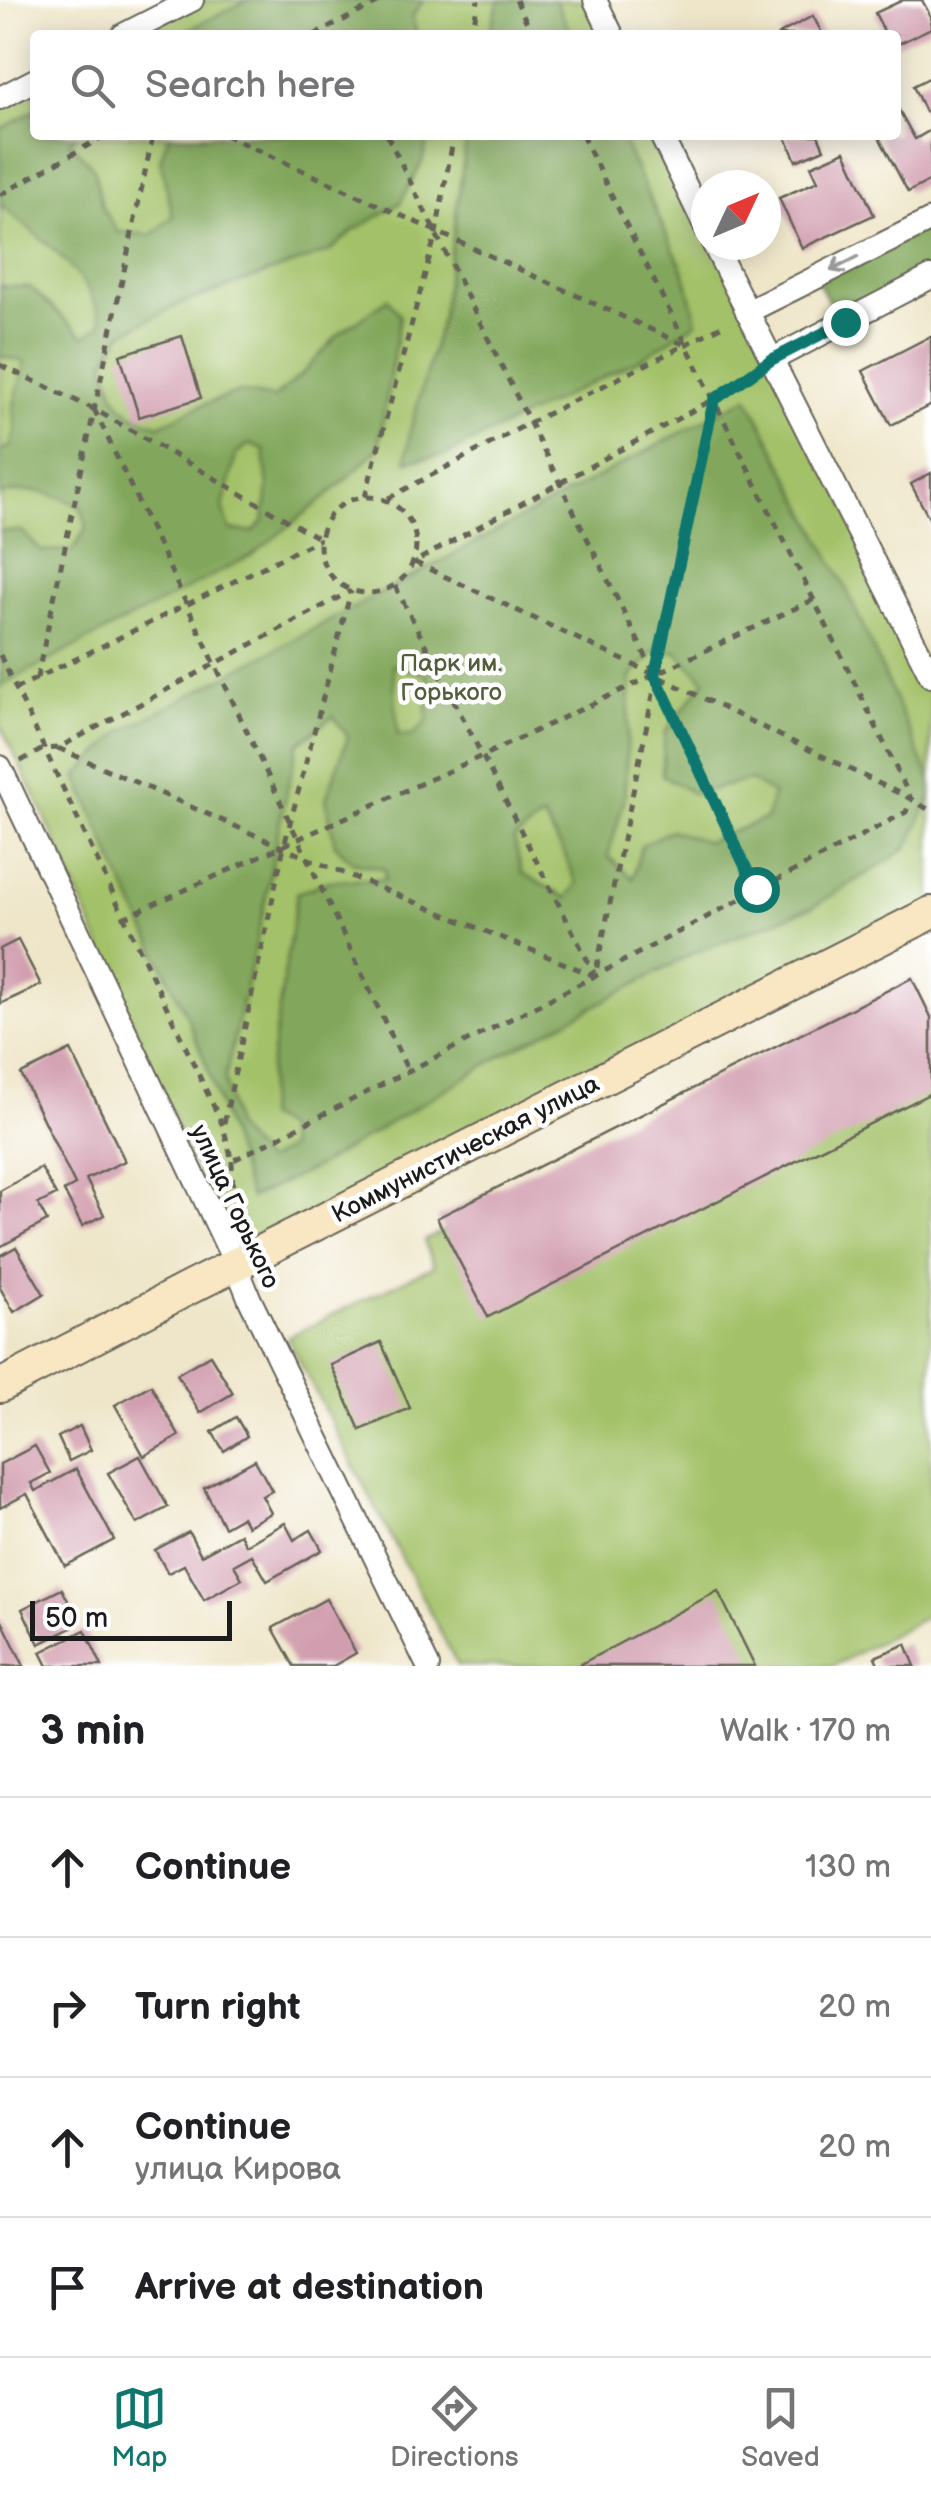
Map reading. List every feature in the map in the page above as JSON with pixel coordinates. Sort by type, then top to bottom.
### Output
[{"type":"main road","name":"Коммунистическая улица","points":[[0,1386],[931,913]]},
{"type":"street","points":[[134,30],[192,0]]},
{"type":"street","points":[[594,0],[609,30]]},
{"type":"street","points":[[0,98],[30,83]]},
{"type":"street","points":[[663,140],[691,197]]},
{"type":"street","points":[[748,312],[931,220]]},
{"type":"street","points":[[722,260],[931,676]]},
{"type":"street","points":[[771,360],[931,277]]},
{"type":"street","name":"улица Горького","points":[[0,766],[250,1300],[428,1666]]},
{"type":"path","points":[[325,30],[383,0]]},
{"type":"path","points":[[473,30],[478,0]]},
{"type":"path","points":[[516,0],[531,30]]},
{"type":"path","points":[[334,26],[336,30]]},
{"type":"path","points":[[0,195],[97,140]]},
{"type":"path","points":[[37,678],[152,140]]},
{"type":"path","points":[[236,140],[686,345]]},
{"type":"path","points":[[390,140],[655,675],[756,889]]},
{"type":"path","points":[[365,497],[436,233],[453,140]]},
{"type":"path","points":[[0,656],[224,1126],[232,1162],[906,812],[910,799],[815,599],[584,140]]},
{"type":"path","points":[[385,500],[748,312]]},
{"type":"path","points":[[414,562],[714,400],[771,360]]},
{"type":"path","points":[[0,364],[94,409],[320,538]]},
{"type":"path","points":[[595,976],[714,400]]},
{"type":"path","points":[[94,409],[408,1071]]},
{"type":"path","points":[[365,497],[399,507],[415,532],[417,548],[406,576],[395,586],[366,594],[350,591],[337,582],[320,555],[320,538],[335,510],[365,497]]},
{"type":"path","points":[[15,689],[320,538]]},
{"type":"path","points":[[414,562],[931,811]]},
{"type":"path","points":[[395,586],[595,976]]},
{"type":"path","points":[[44,749],[58,748],[350,591]]},
{"type":"path","points":[[224,1126],[284,846],[350,591]]},
{"type":"path","points":[[123,918],[482,756],[815,599]]},
{"type":"path","points":[[58,748],[307,858],[595,976]]},
{"type":"green space","points":[[203,0],[595,0],[610,30],[147,30]]},
{"type":"green space","points":[[248,0],[424,0],[412,16],[416,30],[188,30]]},
{"type":"green space","points":[[499,0],[555,0],[570,30],[490,30]]},
{"type":"green space","name":"Парк им. Горького","points":[[30,93],[30,140],[663,140],[691,195],[691,260],[723,260],[931,676],[931,913],[236,1265],[43,812],[0,725],[0,108]]},
{"type":"green space","points":[[30,113],[30,140],[71,140],[69,142],[94,168],[102,207],[118,232],[152,235],[173,216],[160,160],[167,140],[428,140],[422,162],[400,203],[353,231],[330,251],[180,304],[121,334],[105,361],[120,403],[134,415],[159,425],[239,392],[274,398],[339,334],[388,299],[400,316],[378,449],[326,497],[252,555],[0,686],[0,531],[22,531],[41,551],[73,550],[87,527],[81,507],[61,498],[32,491],[0,495],[0,450],[10,447],[16,429],[13,409],[25,362],[0,356],[0,286],[30,287],[84,337],[102,324],[96,305],[75,272],[0,204],[0,130]],"holes":[[[250,443],[264,450],[268,486],[264,521],[253,532],[230,530],[223,507],[236,455]]]},
{"type":"green space","points":[[466,140],[622,140],[685,274],[697,322],[644,357],[445,455],[406,461],[410,431],[442,316]]},
{"type":"green space","points":[[931,220],[931,277],[845,322],[816,278]]},
{"type":"green space","points":[[748,397],[847,590],[931,781],[931,796],[908,847],[812,907],[696,952],[499,1057],[315,1168],[250,1198],[186,1014],[77,776],[121,732]],"holes":[[[656,650],[677,652],[705,681],[665,732],[662,775],[694,794],[749,780],[773,794],[767,818],[707,842],[671,830],[641,846],[633,879],[608,856],[624,801],[631,677]],[[393,665],[427,675],[427,721],[413,735],[398,735]],[[333,716],[348,737],[326,799],[335,845],[352,862],[385,869],[385,879],[329,881],[297,893],[269,1072],[266,1117],[284,1128],[289,1148],[265,1162],[234,1127],[225,1078],[298,744]],[[543,817],[577,884],[567,898],[522,873],[514,839]]]},
{"type":"green space","points":[[908,988],[931,1022],[931,1614],[833,1666],[458,1666],[287,1337],[434,1266],[424,1241]]},
{"type":"building","points":[[903,0],[922,0],[931,17],[931,28],[901,43],[901,30],[884,30],[875,13]]},
{"type":"building","points":[[813,16],[820,30],[786,30]]},
{"type":"building","points":[[931,77],[931,109],[925,112],[913,86]]},
{"type":"building","points":[[901,114],[915,139],[931,130],[931,180],[908,192],[881,140],[901,140]]},
{"type":"building","points":[[787,140],[820,140],[824,149],[796,161]]},
{"type":"building","points":[[845,151],[874,215],[802,248],[781,197],[818,181],[811,166]]},
{"type":"building","points":[[182,336],[201,398],[139,417],[120,355]]},
{"type":"building","points":[[931,336],[931,405],[891,425],[863,371]]},
{"type":"building","points":[[931,473],[931,522],[911,484]]},
{"type":"building","points":[[18,940],[41,985],[0,1004],[0,949]]},
{"type":"building","points":[[912,978],[931,1017],[931,1093],[488,1317],[437,1218]]},
{"type":"building","points":[[71,1050],[125,1161],[86,1179],[104,1215],[82,1226],[64,1191],[75,1185],[21,1074]]},
{"type":"building","points":[[41,1168],[56,1195],[38,1204],[47,1221],[0,1247],[0,1191]]},
{"type":"building","points":[[16,1247],[44,1294],[14,1312],[0,1288],[0,1256]]},
{"type":"building","points":[[381,1342],[410,1408],[360,1430],[331,1365]]},
{"type":"building","points":[[210,1355],[233,1393],[200,1413],[177,1374]]},
{"type":"building","points":[[151,1385],[179,1436],[144,1456],[115,1405]]},
{"type":"building","points":[[236,1417],[247,1436],[224,1451],[212,1432]]},
{"type":"building","points":[[80,1426],[91,1450],[69,1461],[58,1437]]},
{"type":"building","points":[[35,1446],[50,1473],[31,1483],[35,1491],[76,1469],[114,1540],[65,1566],[27,1494],[0,1508],[0,1464]]},
{"type":"building","points":[[140,1456],[168,1507],[137,1524],[108,1473]]},
{"type":"building","points":[[255,1460],[272,1491],[262,1496],[271,1513],[247,1526],[242,1517],[224,1527],[204,1488]]},
{"type":"building","points":[[285,1523],[294,1540],[311,1530],[322,1550],[267,1581],[252,1555],[234,1565],[242,1579],[204,1600],[184,1565],[168,1573],[155,1550],[189,1532],[201,1555],[240,1534],[246,1545]]},
{"type":"building","points":[[62,1589],[80,1624],[39,1644],[22,1609]]},
{"type":"building","points":[[718,1591],[755,1666],[577,1666]]},
{"type":"building","points":[[326,1599],[356,1653],[333,1666],[294,1666],[273,1628]]},
{"type":"building","points":[[0,1617],[24,1666],[0,1666]]},
{"type":"building","points":[[85,1630],[102,1666],[48,1666],[41,1652]]},
{"type":"building","points":[[906,1644],[915,1666],[879,1666],[875,1657]]},
{"type":"route","points":[[756,889],[655,675],[714,400],[771,360],[845,322]]}]
